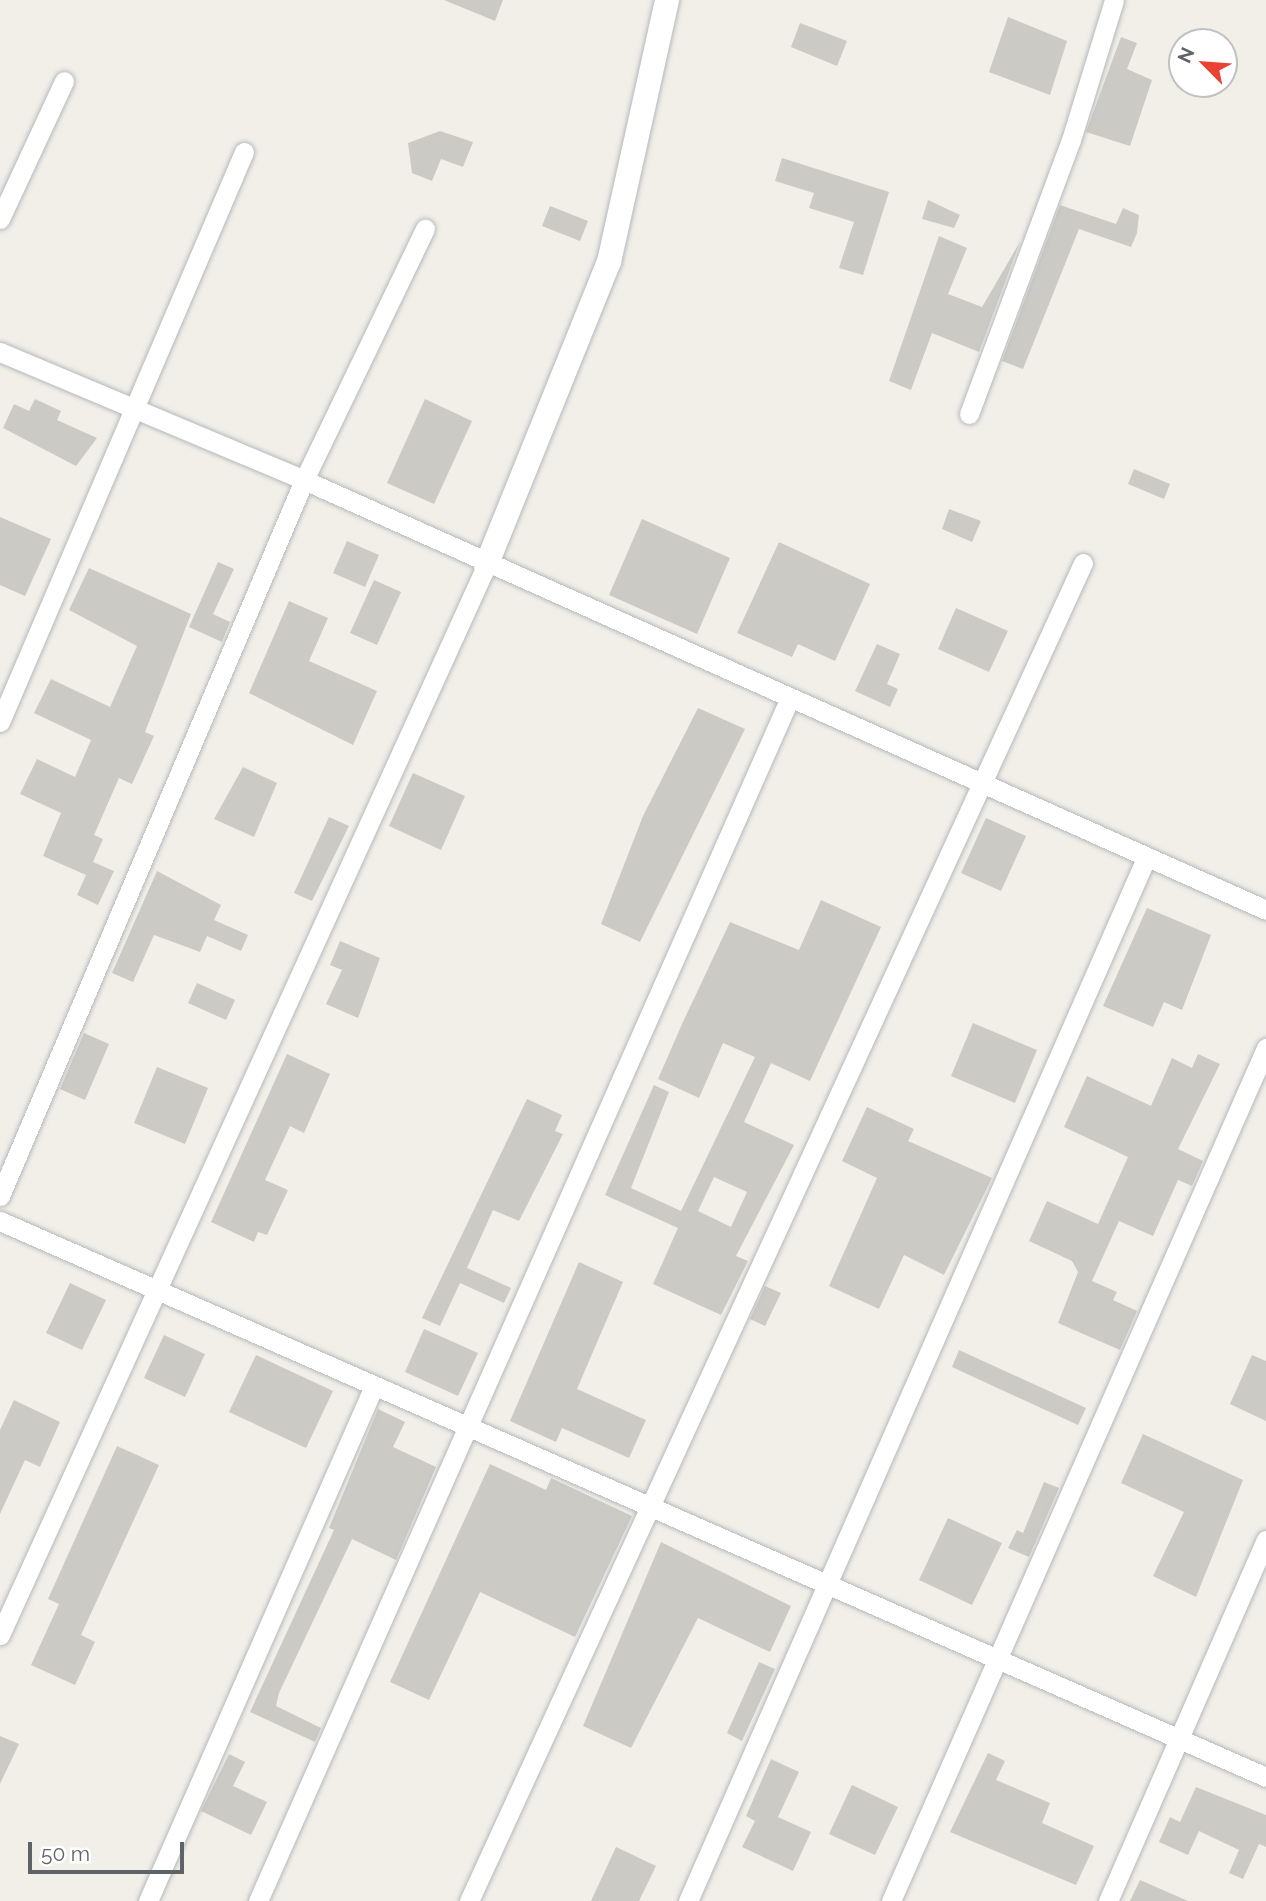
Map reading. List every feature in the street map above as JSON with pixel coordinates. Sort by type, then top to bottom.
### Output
[{"type":"street","points":[[0,1635],[486,566],[609,262],[667,0]]},
{"type":"street","points":[[969,414],[1071,140],[1114,0]]},
{"type":"street","points":[[0,219],[64,82]]},
{"type":"street","points":[[0,722],[137,412],[244,152]]},
{"type":"street","points":[[0,1196],[304,480],[425,229]]},
{"type":"street","points":[[0,352],[137,412],[304,480],[486,566],[788,702],[1266,910]]},
{"type":"street","points":[[469,1901],[645,1506],[1083,563]]},
{"type":"street","points":[[258,1901],[788,702]]},
{"type":"street","points":[[688,1901],[1146,858]]},
{"type":"street","points":[[891,1901],[999,1663],[1266,1048]]},
{"type":"street","points":[[0,1221],[1178,1742],[1266,1777]]},
{"type":"street","points":[[148,1901],[374,1386]]},
{"type":"street","points":[[1108,1901],[1266,1540]]},
{"type":"building","points":[[444,0],[503,0],[495,21]]},
{"type":"building","points":[[1008,17],[1067,41],[1050,95],[989,72]]},
{"type":"building","points":[[800,23],[847,41],[837,66],[791,47]]},
{"type":"building","points":[[1121,37],[1137,43],[1127,69],[1152,80],[1130,146],[1086,132]]},
{"type":"building","points":[[440,131],[473,142],[463,167],[441,159],[432,181],[412,173],[408,143]]},
{"type":"building","points":[[782,158],[889,192],[863,275],[839,268],[854,222],[809,208],[814,193],[775,181]]},
{"type":"building","points":[[928,200],[960,215],[954,228],[922,219]]},
{"type":"building","points":[[1060,205],[1116,224],[1123,208],[1139,215],[1137,233],[1131,247],[1079,229],[1023,369],[1002,361]]},
{"type":"building","points":[[550,206],[588,221],[580,241],[542,226]]},
{"type":"building","points":[[939,236],[967,248],[948,294],[982,307],[1020,242],[979,352],[932,333],[911,390],[889,381]]},
{"type":"building","points":[[35,399],[61,411],[57,420],[97,438],[76,466],[3,428],[14,404],[29,411]]},
{"type":"building","points":[[425,399],[472,421],[434,504],[387,483]]},
{"type":"building","points":[[1134,469],[1170,484],[1164,499],[1128,484]]},
{"type":"building","points":[[949,509],[981,521],[972,542],[942,529]]},
{"type":"building","points":[[0,517],[51,539],[25,596],[0,585]]},
{"type":"building","points":[[642,519],[730,558],[697,634],[609,595]]},
{"type":"building","points":[[347,541],[379,555],[365,587],[333,573]]},
{"type":"building","points":[[779,542],[870,584],[835,661],[798,644],[792,657],[737,633]]},
{"type":"building","points":[[218,562],[234,569],[213,614],[230,622],[222,642],[189,627]]},
{"type":"building","points":[[89,568],[191,614],[145,732],[154,736],[132,784],[119,778],[94,835],[103,839],[93,862],[114,871],[98,905],[77,895],[86,875],[43,856],[61,813],[20,794],[37,759],[75,777],[91,740],[34,713],[51,679],[110,707],[137,646],[69,610]]},
{"type":"building","points":[[374,580],[401,592],[377,645],[350,633]]},
{"type":"building","points":[[289,601],[328,618],[309,661],[377,691],[353,745],[249,693]]},
{"type":"building","points":[[956,608],[1008,631],[989,672],[938,649]]},
{"type":"building","points":[[877,644],[900,654],[887,684],[898,689],[890,707],[855,691]]},
{"type":"building","points":[[698,708],[745,729],[640,942],[601,924],[643,816]]},
{"type":"building","points":[[243,767],[277,783],[254,837],[214,819]]},
{"type":"building","points":[[413,773],[465,796],[441,850],[389,826]]},
{"type":"building","points":[[329,817],[349,826],[312,901],[294,893]]},
{"type":"building","points":[[986,818],[1026,836],[1001,891],[961,873]]},
{"type":"building","points":[[157,871],[221,905],[214,920],[248,935],[241,951],[207,936],[200,952],[154,935],[133,982],[112,973]]},
{"type":"building","points":[[821,900],[881,927],[810,1081],[771,1063],[744,1122],[794,1145],[736,1256],[748,1261],[721,1315],[653,1284],[678,1228],[605,1195],[654,1085],[669,1092],[631,1188],[681,1211],[755,1057],[723,1043],[699,1098],[658,1079],[730,922],[799,950]],"holes":[[[714,1177],[747,1192],[731,1227],[698,1211]]]},
{"type":"building","points":[[1147,908],[1211,935],[1182,1010],[1164,1002],[1153,1027],[1103,1006]]},
{"type":"building","points":[[340,941],[380,958],[358,1018],[326,1004],[342,970],[330,965]]},
{"type":"building","points":[[197,983],[235,1000],[226,1020],[188,1003]]},
{"type":"building","points":[[973,1023],[1037,1050],[1015,1103],[951,1076]]},
{"type":"building","points":[[84,1033],[109,1044],[85,1100],[60,1089]]},
{"type":"building","points":[[287,1054],[330,1074],[304,1133],[290,1126],[265,1180],[288,1190],[267,1235],[258,1232],[254,1242],[211,1222]]},
{"type":"building","points":[[1198,1054],[1220,1064],[1178,1149],[1203,1161],[1192,1186],[1178,1180],[1153,1236],[1119,1221],[1092,1281],[1117,1292],[1113,1300],[1137,1311],[1120,1350],[1058,1323],[1078,1272],[1072,1261],[1029,1241],[1047,1201],[1098,1224],[1128,1157],[1064,1127],[1087,1076],[1151,1106],[1172,1058],[1192,1068]]},
{"type":"building","points":[[157,1067],[208,1088],[185,1144],[134,1123]]},
{"type":"building","points":[[527,1099],[562,1115],[555,1131],[563,1134],[519,1221],[493,1210],[467,1268],[511,1288],[504,1303],[460,1283],[440,1326],[422,1318]]},
{"type":"building","points":[[867,1107],[914,1129],[908,1141],[992,1178],[944,1275],[904,1255],[879,1309],[829,1286],[877,1178],[842,1161]]},
{"type":"building","points":[[579,1262],[623,1282],[577,1389],[646,1420],[629,1458],[562,1428],[556,1442],[510,1421]]},
{"type":"building","points":[[70,1283],[106,1300],[82,1350],[46,1333]]},
{"type":"building","points":[[765,1286],[781,1293],[765,1326],[750,1319]]},
{"type":"building","points":[[424,1329],[478,1353],[458,1396],[405,1372]]},
{"type":"building","points":[[164,1335],[205,1354],[185,1397],[144,1378]]},
{"type":"building","points":[[959,1350],[1086,1408],[1078,1425],[952,1367]]},
{"type":"building","points":[[256,1355],[333,1391],[306,1448],[229,1412]]},
{"type":"building","points":[[1252,1355],[1266,1361],[1266,1421],[1230,1404]]},
{"type":"building","points":[[14,1400],[60,1422],[40,1467],[25,1460],[0,1514],[0,1430]]},
{"type":"building","points":[[378,1409],[405,1422],[393,1447],[436,1467],[396,1560],[352,1539],[279,1693],[276,1706],[321,1728],[315,1742],[250,1712],[334,1530],[329,1528]]},
{"type":"building","points":[[1143,1434],[1243,1480],[1196,1597],[1153,1576],[1184,1512],[1121,1483]]},
{"type":"building","points":[[117,1446],[159,1465],[81,1635],[95,1642],[75,1685],[31,1665],[59,1604],[48,1599]]},
{"type":"building","points":[[490,1464],[546,1490],[551,1478],[632,1516],[575,1637],[480,1592],[429,1700],[390,1682]]},
{"type":"building","points":[[1044,1482],[1059,1488],[1029,1557],[1008,1548],[1017,1530],[1023,1533]]},
{"type":"building","points":[[948,1518],[1002,1543],[972,1605],[919,1580]]},
{"type":"building","points":[[661,1542],[791,1606],[770,1652],[698,1618],[631,1748],[583,1726]]},
{"type":"building","points":[[759,1662],[775,1669],[742,1741],[727,1733]]},
{"type":"building","points":[[0,1736],[19,1744],[0,1784]]},
{"type":"building","points":[[988,1753],[1005,1761],[996,1780],[1050,1803],[1042,1823],[1094,1846],[1076,1885],[950,1832]]},
{"type":"building","points":[[229,1754],[245,1762],[233,1786],[267,1802],[251,1835],[201,1811]]},
{"type":"building","points":[[771,1759],[799,1772],[778,1817],[811,1832],[793,1871],[742,1847],[755,1821],[746,1816]]},
{"type":"building","points":[[852,1785],[898,1807],[875,1855],[829,1834]]},
{"type":"building","points":[[1196,1787],[1266,1815],[1266,1847],[1259,1844],[1243,1879],[1229,1873],[1239,1850],[1199,1831],[1188,1855],[1159,1842],[1170,1817],[1180,1822]]},
{"type":"building","points":[[616,1847],[656,1866],[639,1901],[591,1901]]},
{"type":"building","points":[[1140,1880],[1188,1901],[1130,1901]]}]
